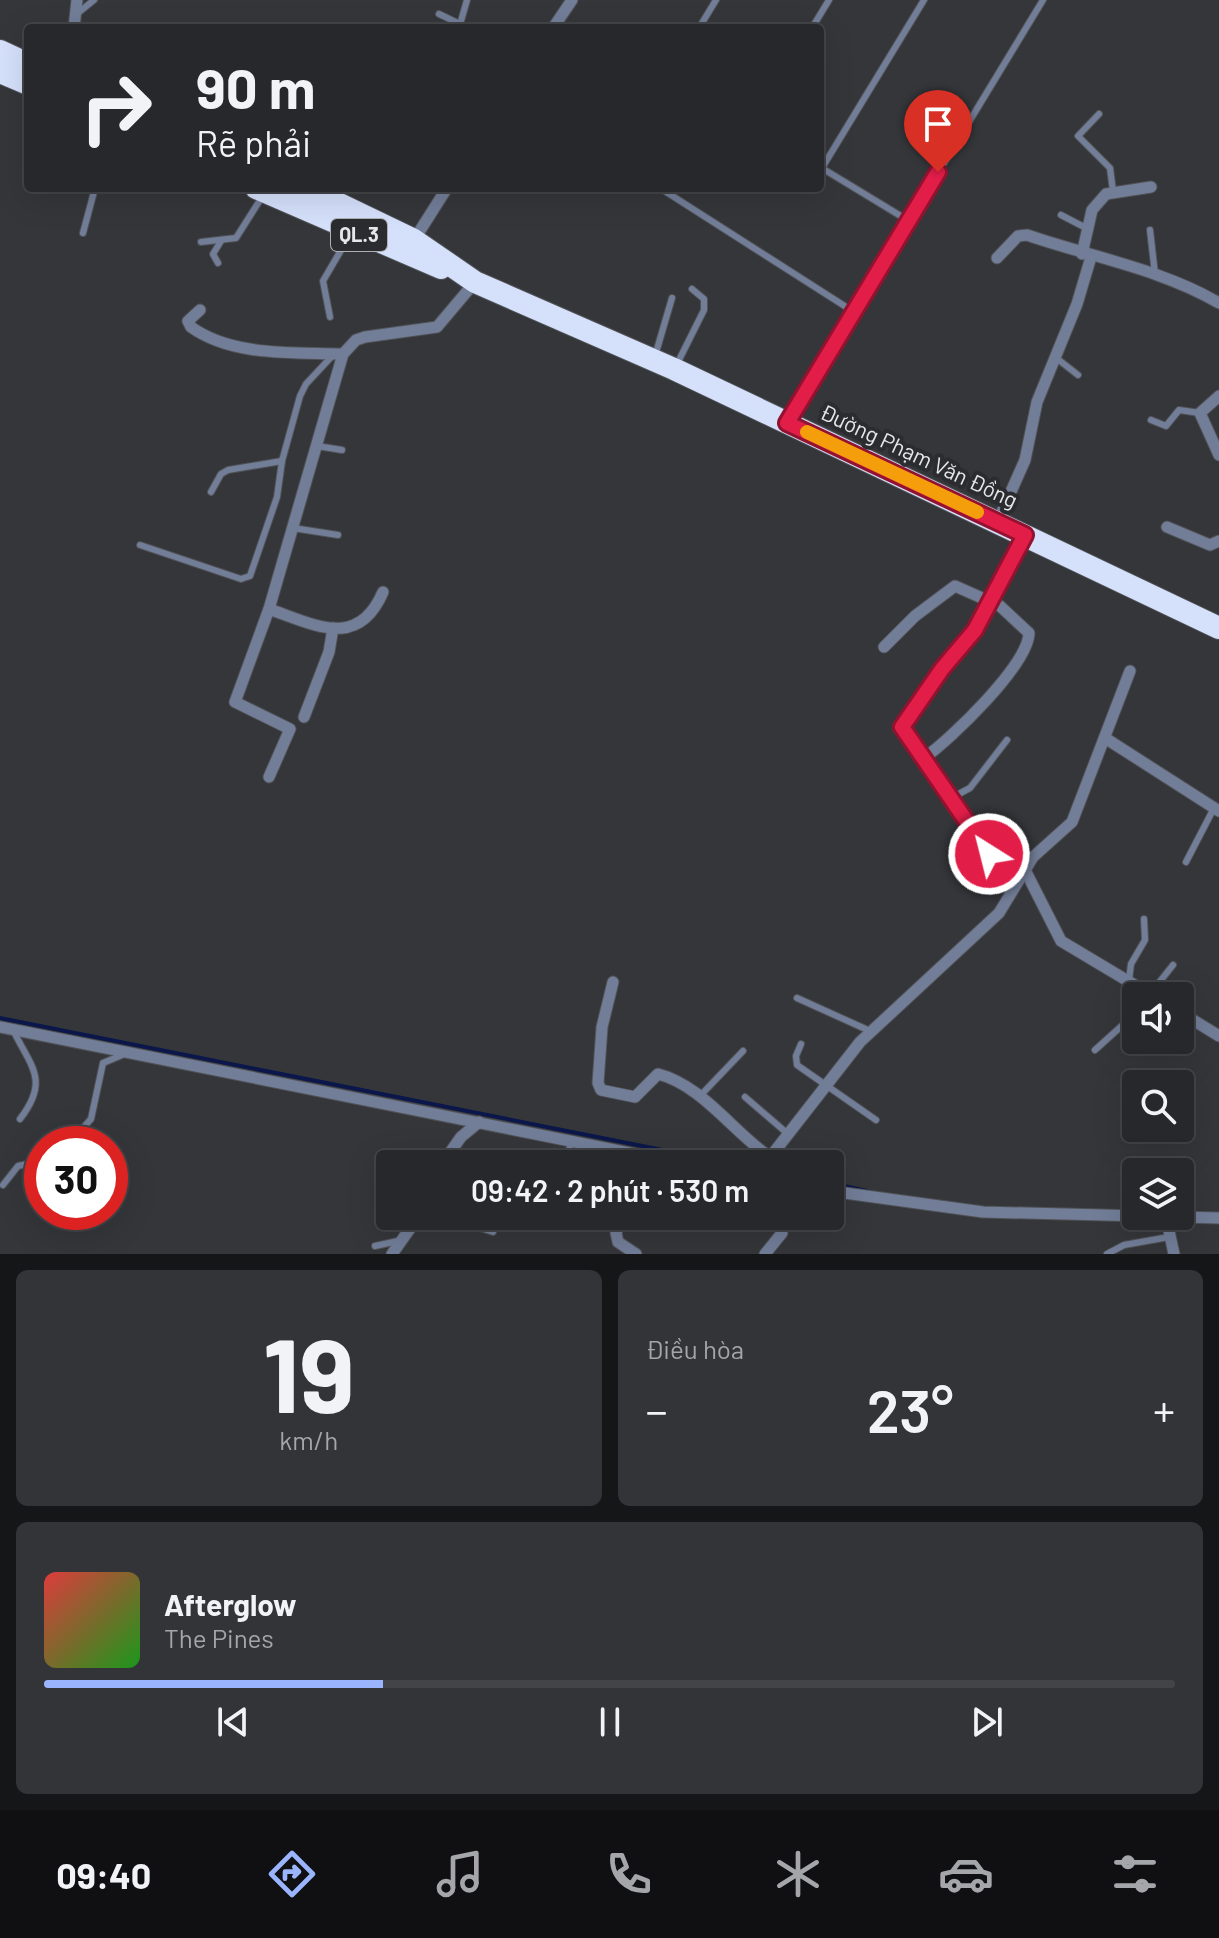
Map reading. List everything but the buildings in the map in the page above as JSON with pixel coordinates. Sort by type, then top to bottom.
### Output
[{"type":"highway","points":[[0,51],[24,62]]},
{"type":"highway","points":[[0,72],[24,82]]},
{"type":"highway","name":"Đường Phạm Văn Đồng","points":[[265,192],[664,364],[1219,628]]},
{"type":"highway","name":"Đường Phạm Văn Đồng","points":[[314,192],[414,240],[470,279]]},
{"type":"street","points":[[555,24],[566,2]]},
{"type":"street","points":[[998,521],[1025,460],[1037,402],[1055,357],[1087,256],[1092,210],[1106,194],[1113,191],[1151,187]]},
{"type":"street","points":[[414,240],[444,192]]},
{"type":"street","points":[[997,258],[1022,235],[1155,274],[1219,303]]},
{"type":"street","points":[[269,777],[290,729],[235,702],[269,609],[293,528],[317,446],[338,354],[365,337],[437,327],[470,279]]},
{"type":"street","points":[[200,310],[188,321],[191,327],[227,344],[278,352],[338,354]]},
{"type":"street","points":[[1219,396],[1200,413],[1219,455]]},
{"type":"street","points":[[1167,527],[1210,545],[1219,541]]},
{"type":"street","points":[[1025,535],[975,630],[902,725],[989,854],[1025,870],[1061,941],[1132,982]]},
{"type":"street","points":[[884,647],[915,616],[955,586],[1000,606],[1030,637],[1000,684],[965,725],[924,758]]},
{"type":"street","points":[[269,609],[333,628],[352,628],[362,623],[377,606],[383,592]]},
{"type":"street","points":[[304,717],[329,652],[333,628]]},
{"type":"street","points":[[778,1150],[870,1031],[999,913],[1038,851],[1072,822],[1130,671]]},
{"type":"street","points":[[1105,738],[1216,810]]},
{"type":"street","points":[[613,982],[602,1027],[598,1083],[601,1090],[635,1097],[658,1074],[699,1097],[759,1150]]},
{"type":"street","points":[[1194,1021],[1219,1036]]},
{"type":"street","points":[[0,1027],[136,1051],[608,1150]]},
{"type":"street","points":[[452,1150],[461,1137],[479,1122]]},
{"type":"street","points":[[844,1193],[955,1210],[1122,1216]]},
{"type":"street","points":[[1194,1218],[1219,1218]]},
{"type":"street","points":[[392,1254],[409,1230]]},
{"type":"street","points":[[617,1230],[618,1242],[636,1254]]},
{"type":"street","points":[[765,1254],[781,1230]]},
{"type":"street","points":[[1168,1230],[1174,1254]]},
{"type":"lane","points":[[77,6],[94,0]]},
{"type":"lane","points":[[460,24],[467,0]]},
{"type":"lane","points":[[701,24],[716,0]]},
{"type":"lane","points":[[814,24],[829,0]]},
{"type":"lane","points":[[824,163],[924,0]]},
{"type":"lane","points":[[787,423],[1043,0]]},
{"type":"lane","points":[[439,14],[456,24]]},
{"type":"lane","points":[[1099,114],[1078,139],[1110,168],[1113,191]]},
{"type":"lane","points":[[824,170],[909,221]]},
{"type":"lane","points":[[83,233],[94,192]]},
{"type":"lane","points":[[201,242],[231,241],[242,232],[260,192]]},
{"type":"lane","points":[[666,192],[854,312]]},
{"type":"lane","points":[[1061,215],[1088,229]]},
{"type":"lane","points":[[1150,230],[1155,274]]},
{"type":"lane","points":[[330,317],[323,281],[352,232]]},
{"type":"lane","points":[[218,263],[213,254],[221,241]]},
{"type":"lane","points":[[664,364],[704,310],[704,299],[692,289]]},
{"type":"lane","points":[[664,364],[672,298]]},
{"type":"lane","points":[[140,545],[247,579],[258,556],[277,497],[282,461],[306,384],[338,354]]},
{"type":"lane","points":[[1055,357],[1078,375]]},
{"type":"lane","points":[[1151,420],[1166,426],[1179,410],[1200,413]]},
{"type":"lane","points":[[317,446],[342,450]]},
{"type":"lane","points":[[211,492],[221,474],[228,470],[282,461]]},
{"type":"lane","points":[[293,528],[338,535]]},
{"type":"lane","points":[[953,797],[981,776],[1007,740]]},
{"type":"lane","points":[[1186,862],[1216,810]]},
{"type":"lane","points":[[1129,980],[1131,964],[1145,940],[1144,919]]},
{"type":"lane","points":[[1161,982],[1173,965]]},
{"type":"lane","points":[[797,998],[870,1031]]},
{"type":"lane","points":[[1095,1050],[1122,1026]]},
{"type":"lane","points":[[13,1030],[37,1078],[35,1093],[20,1119]]},
{"type":"lane","points":[[801,1044],[796,1056],[797,1065],[876,1120]]},
{"type":"lane","points":[[85,1126],[91,1119],[103,1063],[136,1051]]},
{"type":"lane","points":[[699,1097],[743,1051]]},
{"type":"lane","points":[[745,1097],[788,1134]]},
{"type":"lane","points":[[569,1150],[572,1141]]},
{"type":"lane","points":[[3,1185],[18,1166],[24,1165]]},
{"type":"lane","points":[[487,1230],[493,1232]]},
{"type":"lane","points":[[1107,1254],[1124,1245],[1169,1237]]},
{"type":"lane","points":[[375,1246],[402,1241]]},
{"type":"waterway","points":[[0,1018],[663,1150]]},
{"type":"waterway","points":[[844,1186],[867,1191]]},
{"type":"slow traffic","points":[[807,432],[977,512]]},
{"type":"route","points":[[938,172],[787,423],[1025,535],[975,630],[942,669],[913,714],[902,725],[989,854]]}]
